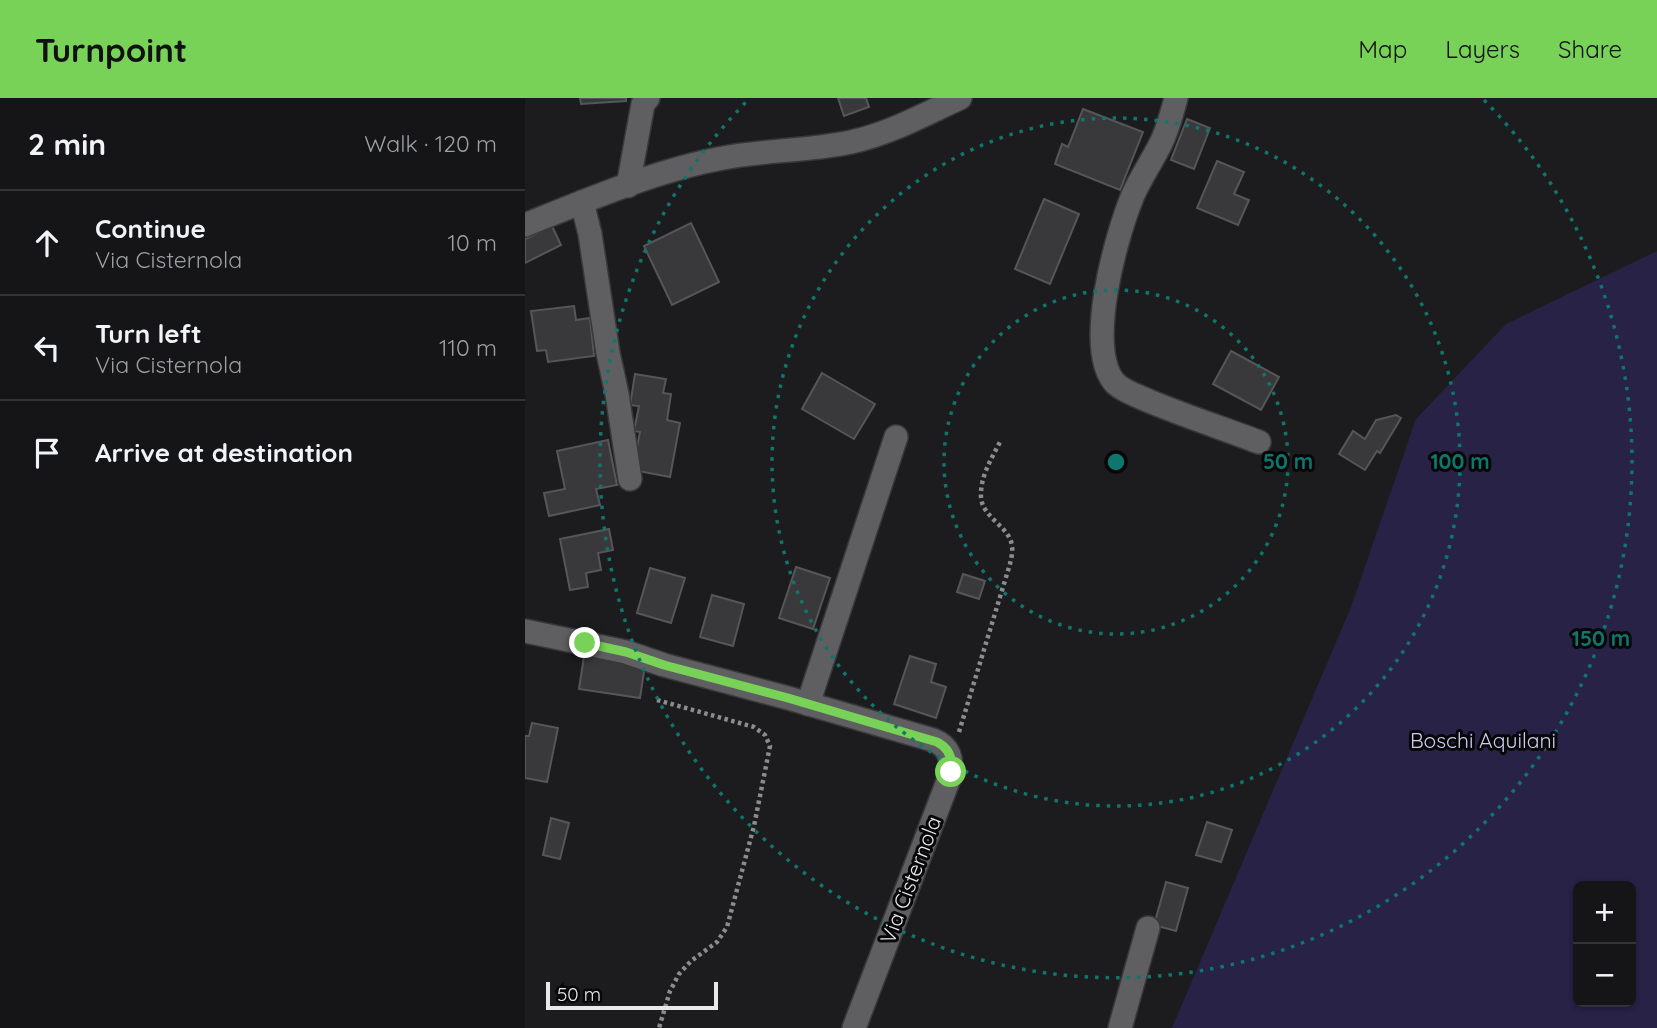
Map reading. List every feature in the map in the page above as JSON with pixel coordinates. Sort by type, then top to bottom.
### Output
[{"type":"street","points":[[628,186],[643,104],[648,98]]},
{"type":"street","points":[[525,225],[669,171],[723,158],[852,142],[888,130],[960,98]]},
{"type":"street","points":[[1176,98],[1164,137],[1137,188],[1120,235],[1105,303],[1103,357],[1110,376],[1126,390],[1259,442]]},
{"type":"street","points":[[582,202],[590,234],[629,480]]},
{"type":"street","points":[[808,704],[896,437]]},
{"type":"street","points":[[525,631],[626,652],[937,742],[947,749],[951,760]]},
{"type":"street","name":"Via Cisternola","points":[[854,1028],[950,776],[951,760]]},
{"type":"street","points":[[1121,1028],[1148,928]]},
{"type":"path","points":[[951,760],[1013,547],[1009,537],[985,510],[981,498],[983,478],[1001,440]]},
{"type":"path","points":[[657,700],[747,724],[762,731],[770,746],[754,826],[727,927],[717,942],[678,974],[659,1028]]},
{"type":"green space","name":"Boschi Aquilani","points":[[1657,251],[1657,1028],[1172,1028],[1351,607],[1416,419],[1506,324]]},
{"type":"building","points":[[580,98],[626,98],[626,101],[581,104]]},
{"type":"building","points":[[838,98],[866,98],[869,107],[844,116]]},
{"type":"building","points":[[1083,109],[1143,132],[1120,190],[1055,164],[1062,144],[1068,147]]},
{"type":"building","points":[[1187,119],[1210,128],[1194,169],[1171,160]]},
{"type":"building","points":[[1217,161],[1244,172],[1234,194],[1249,200],[1238,225],[1197,208]]},
{"type":"building","points":[[1044,199],[1079,214],[1050,284],[1015,269]]},
{"type":"building","points":[[691,223],[719,282],[672,305],[644,246]]},
{"type":"building","points":[[552,226],[561,245],[525,263],[525,239]]},
{"type":"building","points":[[574,306],[576,320],[590,318],[594,356],[548,362],[546,350],[537,351],[531,311]]},
{"type":"building","points":[[1231,351],[1279,377],[1261,410],[1213,384]]},
{"type":"building","points":[[822,373],[875,404],[854,439],[802,409]]},
{"type":"building","points":[[635,374],[666,379],[663,393],[671,394],[667,420],[680,423],[670,477],[638,471],[635,458],[640,432],[634,431],[639,406],[630,405]]},
{"type":"building","points":[[1396,415],[1401,418],[1380,453],[1377,451],[1365,470],[1339,454],[1353,431],[1365,439],[1376,420]]},
{"type":"building","points":[[608,440],[617,485],[596,489],[600,505],[549,516],[544,493],[565,489],[557,451]]},
{"type":"building","points":[[609,529],[613,550],[598,553],[601,570],[586,573],[588,587],[570,590],[560,539]]},
{"type":"building","points":[[796,567],[830,578],[813,629],[779,618]]},
{"type":"building","points":[[650,568],[685,578],[671,623],[637,613]]},
{"type":"building","points":[[963,574],[985,581],[979,599],[957,592]]},
{"type":"building","points":[[712,595],[744,604],[733,646],[700,637]]},
{"type":"building","points":[[584,656],[645,665],[640,698],[579,689]]},
{"type":"building","points":[[910,656],[936,664],[931,682],[946,687],[936,718],[894,704]]},
{"type":"building","points":[[532,723],[558,728],[547,782],[525,778],[525,736],[529,736]]},
{"type":"building","points":[[551,818],[569,823],[560,859],[543,855]]},
{"type":"building","points":[[1207,822],[1232,830],[1221,862],[1196,855]]},
{"type":"building","points":[[1166,882],[1188,888],[1176,931],[1154,925]]},
{"type":"route","points":[[585,643],[626,652],[937,742],[949,753],[951,772]]}]
